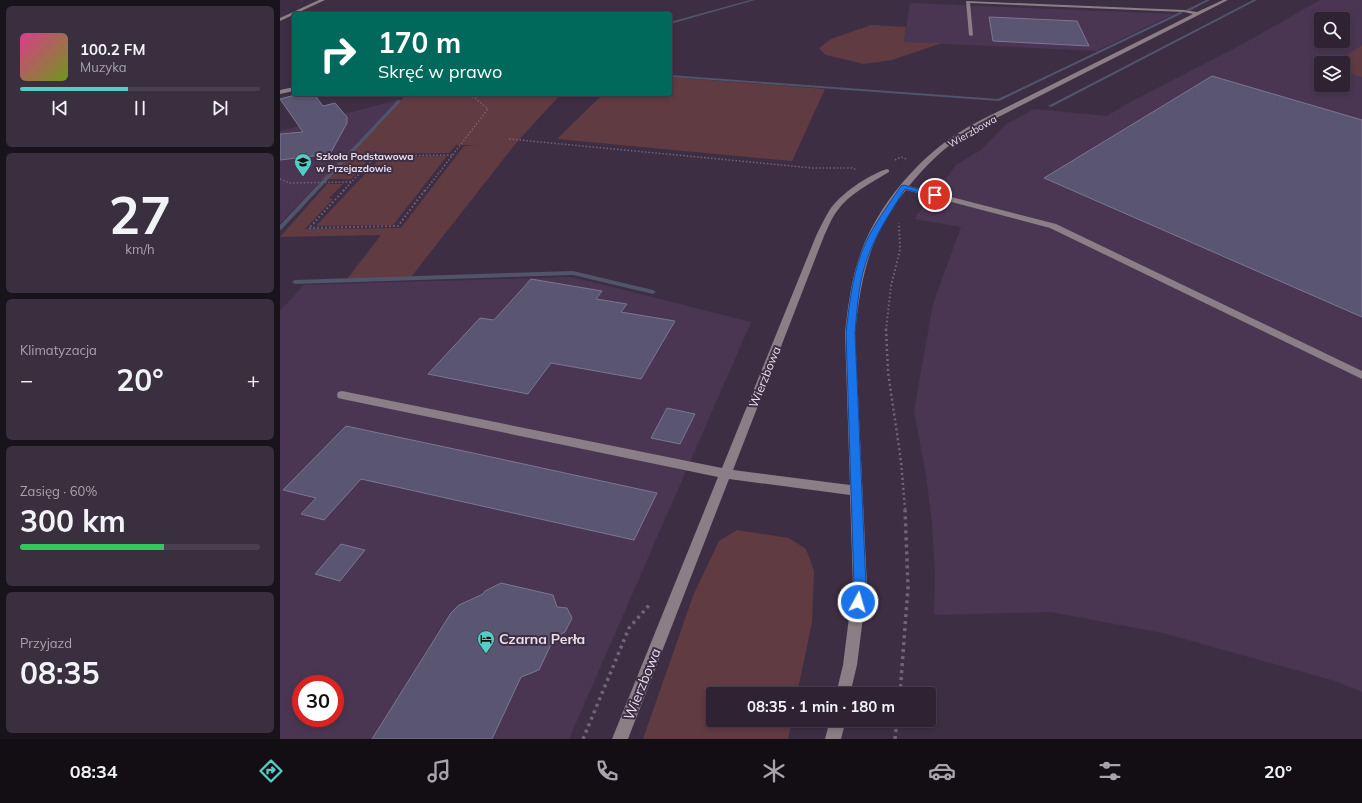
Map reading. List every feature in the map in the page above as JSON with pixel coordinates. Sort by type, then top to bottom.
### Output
[{"type":"street","points":[[297,12],[323,0]]},
{"type":"street","name":"Wierzbowa","points":[[845,687],[850,665],[860,586],[850,333],[854,298],[865,254],[879,225],[904,187],[925,164],[956,137],[1226,0]]},
{"type":"street","points":[[971,35],[968,2],[1184,11],[1198,14]]},
{"type":"street","points":[[280,20],[292,14]]},
{"type":"street","points":[[280,92],[292,89]]},
{"type":"street","name":"Wierzbowa","points":[[620,739],[820,236],[833,212],[848,196],[874,177],[887,171]]},
{"type":"street","points":[[904,187],[1053,226],[1362,375]]},
{"type":"street","points":[[342,395],[726,474],[856,491]]},
{"type":"street","points":[[833,739],[836,727]]},
{"type":"path","points":[[452,155],[376,156],[308,228],[398,226],[488,109],[472,96]]},
{"type":"path","points":[[509,139],[813,168],[852,168],[874,177]]},
{"type":"path","points":[[901,157],[908,160]]},
{"type":"path","points":[[280,179],[290,183],[352,182]]},
{"type":"path","points":[[899,220],[900,250],[891,286],[886,326],[888,372],[901,460],[906,521],[908,587],[901,687]]},
{"type":"path","points":[[583,739],[629,628],[650,606],[652,600]]},
{"type":"path","points":[[895,739],[896,727]]},
{"type":"shaded area","points":[[1320,0],[1362,0],[1362,45],[1346,56],[1314,56],[1314,92],[1350,92],[1350,74],[1362,77],[1362,692],[1335,681],[1163,633],[1051,612],[934,615],[935,579],[932,522],[926,475],[914,411],[933,304],[961,227],[914,219],[944,183],[943,182],[956,165],[981,150],[1006,124],[1035,109],[1107,116],[1130,102],[1241,45]]},
{"type":"shaded area","points":[[910,3],[1174,14],[1096,51],[904,42]]},
{"type":"shaded area","points":[[871,25],[906,27],[904,42],[942,43],[892,60],[864,64],[826,55],[819,48],[831,39]]},
{"type":"shaded area","points":[[1362,45],[1362,77],[1350,74],[1350,56],[1346,56]]},
{"type":"shaded area","points":[[672,77],[825,89],[792,161],[557,139],[601,96],[672,96]]},
{"type":"shaded area","points":[[405,96],[559,96],[516,143],[411,277],[347,279],[381,235],[280,237],[327,184],[343,184],[329,198],[333,199],[305,229],[400,229],[464,146],[477,145],[456,145],[449,153],[374,154],[351,179],[321,179]]},
{"type":"shaded area","name":"Szkoła Podstawowa w Przejazdowie","points":[[401,99],[280,223],[280,131]]},
{"type":"shaded area","points":[[447,156],[393,225],[316,226],[381,157]]},
{"type":"shaded area","points":[[572,277],[751,322],[569,739],[280,739],[280,311],[304,285]]},
{"type":"shaded area","points":[[737,530],[789,538],[806,549],[814,571],[812,622],[798,687],[706,687],[706,727],[791,727],[788,739],[643,739],[693,596],[719,541]]},
{"type":"building","points":[[989,17],[1077,21],[1089,46],[993,41]]},
{"type":"building","points":[[1212,76],[1362,120],[1362,317],[1044,178]]},
{"type":"building","points":[[292,96],[316,96],[323,106],[335,103],[347,117],[347,123],[330,154],[280,160],[280,134],[303,132],[280,99]]},
{"type":"building","points":[[531,279],[602,291],[596,299],[627,304],[621,312],[675,321],[641,379],[551,363],[528,394],[428,374],[480,318],[494,320]]},
{"type":"building","points":[[667,408],[695,414],[680,444],[651,438]]},
{"type":"building","points":[[346,426],[657,493],[634,540],[361,479],[324,520],[301,514],[316,498],[283,490]]},
{"type":"building","points":[[341,544],[365,550],[340,581],[315,574]]},
{"type":"building","name":"Czarna Perła","points":[[501,583],[553,595],[557,607],[567,608],[572,618],[565,632],[554,638],[539,670],[521,677],[492,739],[372,739],[451,613],[459,605],[483,594],[485,591]]},
{"type":"waterway","points":[[672,22],[753,0]]},
{"type":"waterway","points":[[1188,10],[1208,0]]},
{"type":"waterway","points":[[1050,106],[1255,0]]},
{"type":"waterway","points":[[672,76],[999,100],[1181,13]]},
{"type":"waterway","points":[[280,228],[399,101]]},
{"type":"waterway","points":[[295,282],[573,273],[653,292]]},
{"type":"place","name":"Szkoła Podstawowa w Przejazdowie","points":[[303,177]]},
{"type":"place","name":"Czarna Perła","points":[[486,654]]},
{"type":"route","points":[[858,602],[860,586],[850,333],[854,298],[865,254],[879,225],[904,187],[935,195]]}]
